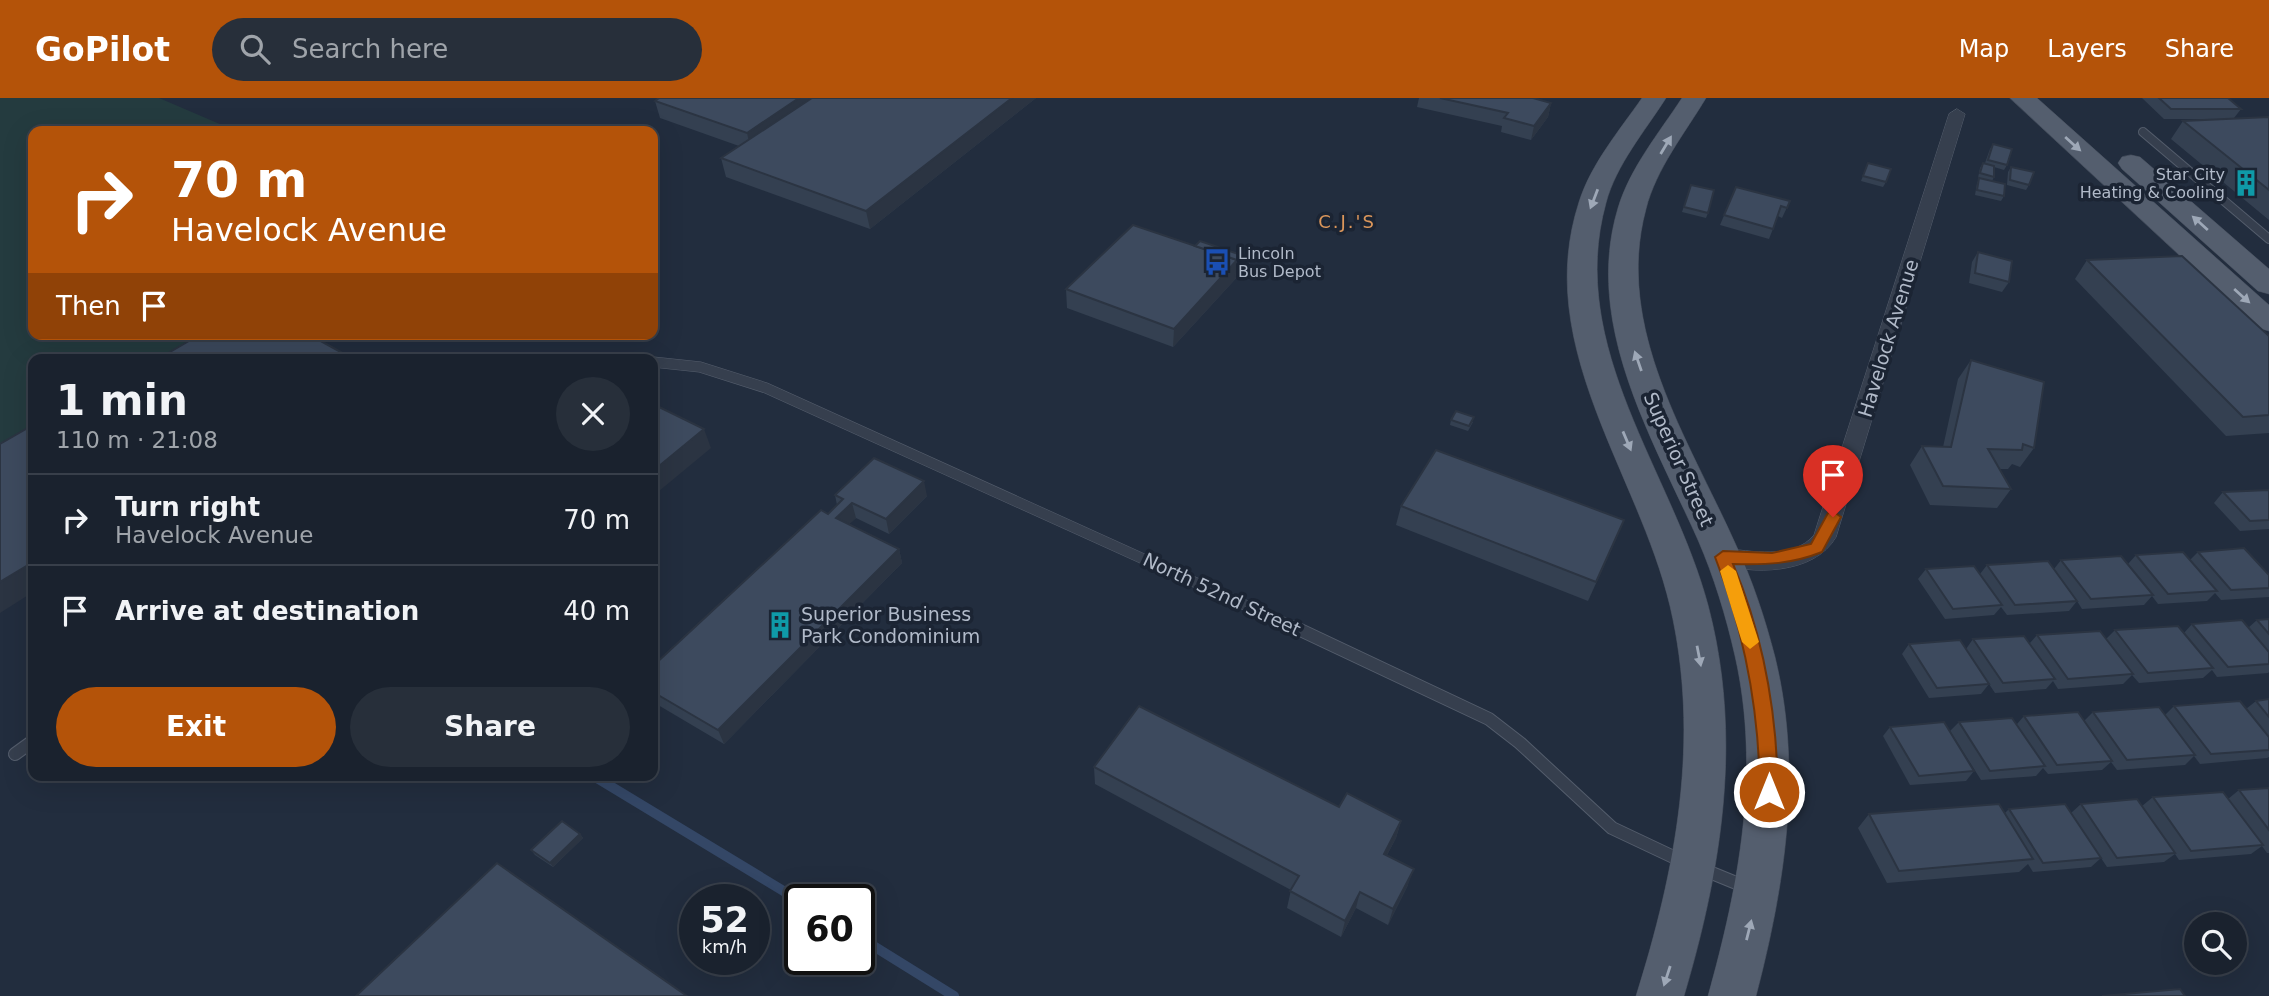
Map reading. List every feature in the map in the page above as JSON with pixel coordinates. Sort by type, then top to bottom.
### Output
[{"type":"main road","name":"Superior Street","points":[[1654,98],[1592,201],[1584,232],[1581,298],[1598,372],[1680,572],[1705,692],[1706,801],[1697,867],[1660,996]]},
{"type":"main road","name":"Superior Street","points":[[1694,98],[1643,182],[1631,209],[1624,248],[1623,303],[1644,378],[1735,587],[1756,664],[1768,738],[1769,812],[1758,892],[1732,996]]},
{"type":"main road","points":[[2022,98],[2269,321]]},
{"type":"main road","points":[[2057,98],[2269,285]]},
{"type":"street","name":"Havelock Avenue","points":[[1723,557],[1772,559],[1796,555],[1816,548],[1823,540],[1833,517],[1957,114]]},
{"type":"lane","points":[[2143,132],[2269,239]]},
{"type":"lane","name":"North 52nd Street","points":[[658,362],[704,366],[772,390],[1454,700],[1489,719],[1520,743],[1612,828],[1645,846],[1758,892]]},
{"type":"lane","points":[[15,754],[28,745]]},
{"type":"green space","points":[[0,98],[159,98],[224,126],[28,126],[28,340],[220,340],[196,354],[28,354],[28,450],[0,466]]},
{"type":"building","points":[[659,98],[799,98],[747,133],[655,101]]},
{"type":"building","points":[[812,98],[1012,98],[866,211],[721,158]]},
{"type":"building","points":[[1440,98],[1533,98],[1551,103],[1534,126],[1504,118],[1508,113]]},
{"type":"building","points":[[2159,98],[2228,98],[2241,109],[2171,109]]},
{"type":"building","points":[[2269,117],[2269,190],[2183,121]]},
{"type":"building","points":[[1993,144],[2012,149],[2007,165],[1988,160]]},
{"type":"building","points":[[1868,163],[1891,169],[1886,182],[1863,176]]},
{"type":"building","points":[[1983,163],[1994,166],[1994,177],[1980,173]]},
{"type":"building","points":[[2011,167],[2034,172],[2029,185],[2010,180]]},
{"type":"building","points":[[1979,178],[2005,184],[2004,196],[1977,190]]},
{"type":"building","points":[[1691,185],[1714,190],[1708,213],[1684,207]]},
{"type":"building","points":[[1736,187],[1790,201],[1787,208],[1781,206],[1773,229],[1724,215]]},
{"type":"building","points":[[1133,225],[1237,260],[1174,329],[1066,289]]},
{"type":"building","points":[[1200,241],[1250,258],[1236,274],[1237,260],[1195,246]]},
{"type":"building","points":[[1978,252],[2012,261],[2009,282],[1975,273]]},
{"type":"building","points":[[2182,256],[2269,336],[2269,415],[2243,417],[2087,260]]},
{"type":"building","points":[[191,340],[319,340],[344,354],[167,354]]},
{"type":"building","points":[[1971,360],[2044,382],[2034,448],[2023,444],[2022,450],[1988,449],[2011,489],[1943,486],[1922,446],[1951,447]]},
{"type":"building","points":[[658,406],[704,429],[658,467]]},
{"type":"building","points":[[1456,411],[1474,417],[1469,426],[1451,420]]},
{"type":"building","points":[[28,428],[28,565],[0,582],[0,444]]},
{"type":"building","points":[[1436,450],[1624,520],[1596,582],[1401,506]]},
{"type":"building","name":"Superior Business Park Condominium","points":[[874,458],[924,481],[886,519],[852,503],[836,518],[899,549],[718,730],[658,695],[658,661],[821,510],[828,514],[843,499],[835,495]]},
{"type":"building","points":[[2269,490],[2269,520],[2250,521],[2223,492]]},
{"type":"building","points":[[2244,548],[2269,575],[2269,588],[2231,590],[2198,552]]},
{"type":"building","points":[[2183,552],[2217,591],[2168,594],[2136,555]]},
{"type":"building","points":[[2121,556],[2153,595],[2091,599],[2061,560]]},
{"type":"building","points":[[2048,561],[2077,601],[2015,605],[1987,565]]},
{"type":"building","points":[[1974,566],[2002,605],[1953,609],[1926,569]]},
{"type":"building","points":[[2269,619],[2269,634],[2257,620]]},
{"type":"building","points":[[2242,620],[2269,652],[2269,664],[2228,667],[2192,624]]},
{"type":"building","points":[[2178,626],[2213,668],[2148,673],[2115,630]]},
{"type":"building","points":[[2100,631],[2133,674],[2068,679],[2037,635]]},
{"type":"building","points":[[2024,636],[2055,679],[2003,683],[1973,639]]},
{"type":"building","points":[[1960,640],[1989,684],[1937,688],[1909,644]]},
{"type":"building","points":[[2269,699],[2269,717],[2256,701]]},
{"type":"building","points":[[2240,701],[2269,737],[2269,750],[2211,754],[2174,706]]},
{"type":"building","points":[[1139,706],[1339,807],[1347,793],[1401,821],[1384,854],[1414,869],[1393,909],[1360,892],[1345,921],[1290,891],[1299,876],[1094,767]]},
{"type":"building","points":[[2159,707],[2195,755],[2127,760],[2093,712]]},
{"type":"building","points":[[2078,712],[2112,761],[2057,765],[2024,716]]},
{"type":"building","points":[[2012,718],[2045,766],[1990,771],[1959,722]]},
{"type":"building","points":[[1944,722],[1974,771],[1919,776],[1890,727]]},
{"type":"building","points":[[2269,788],[2269,830],[2239,790]]},
{"type":"building","points":[[2223,792],[2263,845],[2191,851],[2153,797]]},
{"type":"building","points":[[2137,799],[2175,853],[2117,858],[2081,804]]},
{"type":"building","points":[[1999,804],[2033,859],[1899,871],[1869,814]]},
{"type":"building","points":[[2065,804],[2101,858],[2043,863],[2009,809]]},
{"type":"building","points":[[562,821],[580,834],[550,863],[531,850]]},
{"type":"building","points":[[497,863],[687,996],[356,996]]},
{"type":"building","points":[[2180,989],[2185,996],[2102,996]]},
{"type":"waterway","points":[[602,781],[784,891]]},
{"type":"waterway","points":[[875,947],[954,996]]},
{"type":"slow traffic","points":[[1728,571],[1750,642]]},
{"type":"place","name":"Star City Heating & Cooling","points":[[2246,183]]},
{"type":"place","name":"Lincoln Bus Depot","points":[[1217,262]]},
{"type":"place","name":"Superior Business Park Condominium","points":[[780,625]]},
{"type":"district","name":"C.J.'S","points":[[1347,222]]},
{"type":"route","points":[[1769,792],[1768,738],[1759,677],[1735,587],[1723,557],[1772,559],[1816,548],[1823,540],[1833,517]]}]
